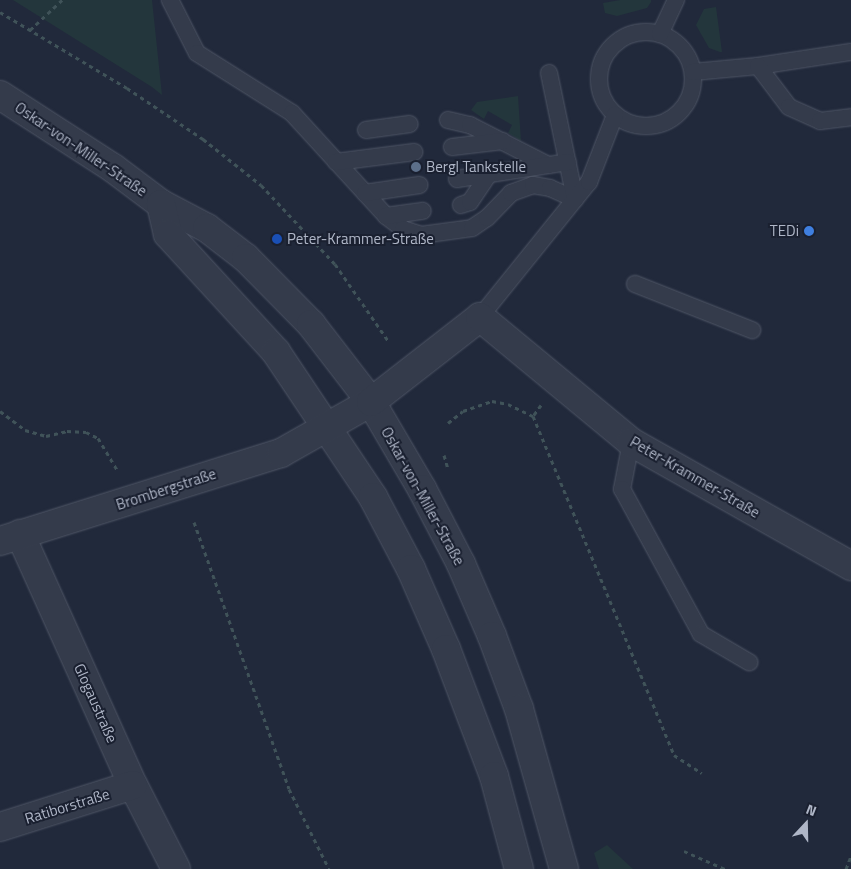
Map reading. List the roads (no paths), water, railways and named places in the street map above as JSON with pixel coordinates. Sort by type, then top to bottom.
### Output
[{"type":"street","name":"Oskar-von-Miller-Straße","points":[[0,95],[113,168],[161,204],[207,228],[246,258],[311,324],[371,402],[431,506],[492,636],[519,709],[564,869]]},
{"type":"street","name":"Oskar-von-Miller-Straße","points":[[161,204],[168,234],[276,352],[373,497],[415,578],[494,776],[520,869]]},
{"type":"street","name":"Peter-Krammer-Straße","points":[[480,317],[631,442],[851,566]]},
{"type":"street","points":[[328,428],[371,402],[480,317]]},
{"type":"street","name":"Brombergstraße","points":[[10,537],[133,501],[281,453],[328,428]]},
{"type":"street","name":"Glogaustraße","points":[[10,537],[176,869]]},
{"type":"street","name":"Ratiborstraße","points":[[0,827],[133,785]]},
{"type":"lane","points":[[170,0],[196,53],[292,113],[386,216],[403,229],[421,235],[472,228],[522,188],[533,185],[550,188],[575,199]]},
{"type":"lane","points":[[660,34],[676,0]]},
{"type":"lane","points":[[633,34],[660,34],[673,40],[684,52],[693,72],[689,99],[678,114],[664,123],[638,125],[615,115],[600,91],[599,76],[609,50],[633,34]]},
{"type":"lane","points":[[693,72],[758,66],[851,52]]},
{"type":"lane","points":[[758,66],[789,107],[820,121],[851,117]]},
{"type":"lane","points":[[549,73],[575,199]]},
{"type":"lane","points":[[480,317],[589,182],[615,115]]},
{"type":"lane","points":[[448,120],[470,125],[548,165]]},
{"type":"lane","points":[[366,130],[410,124]]},
{"type":"lane","points":[[452,147],[503,141]]},
{"type":"lane","points":[[336,162],[414,152]]},
{"type":"lane","points":[[457,179],[568,162]]},
{"type":"lane","points":[[461,205],[470,202],[488,175]]},
{"type":"lane","points":[[365,193],[419,185]]},
{"type":"lane","points":[[386,216],[423,211]]},
{"type":"lane","points":[[635,284],[752,330]]},
{"type":"lane","points":[[631,442],[622,490],[701,634],[749,662]]},
{"type":"place","name":"Bergl Tankstelle","points":[[416,167]]},
{"type":"place","name":"TEDi","points":[[809,231]]},
{"type":"place","name":"Peter-Krammer-Straße","points":[[277,239]]}]
